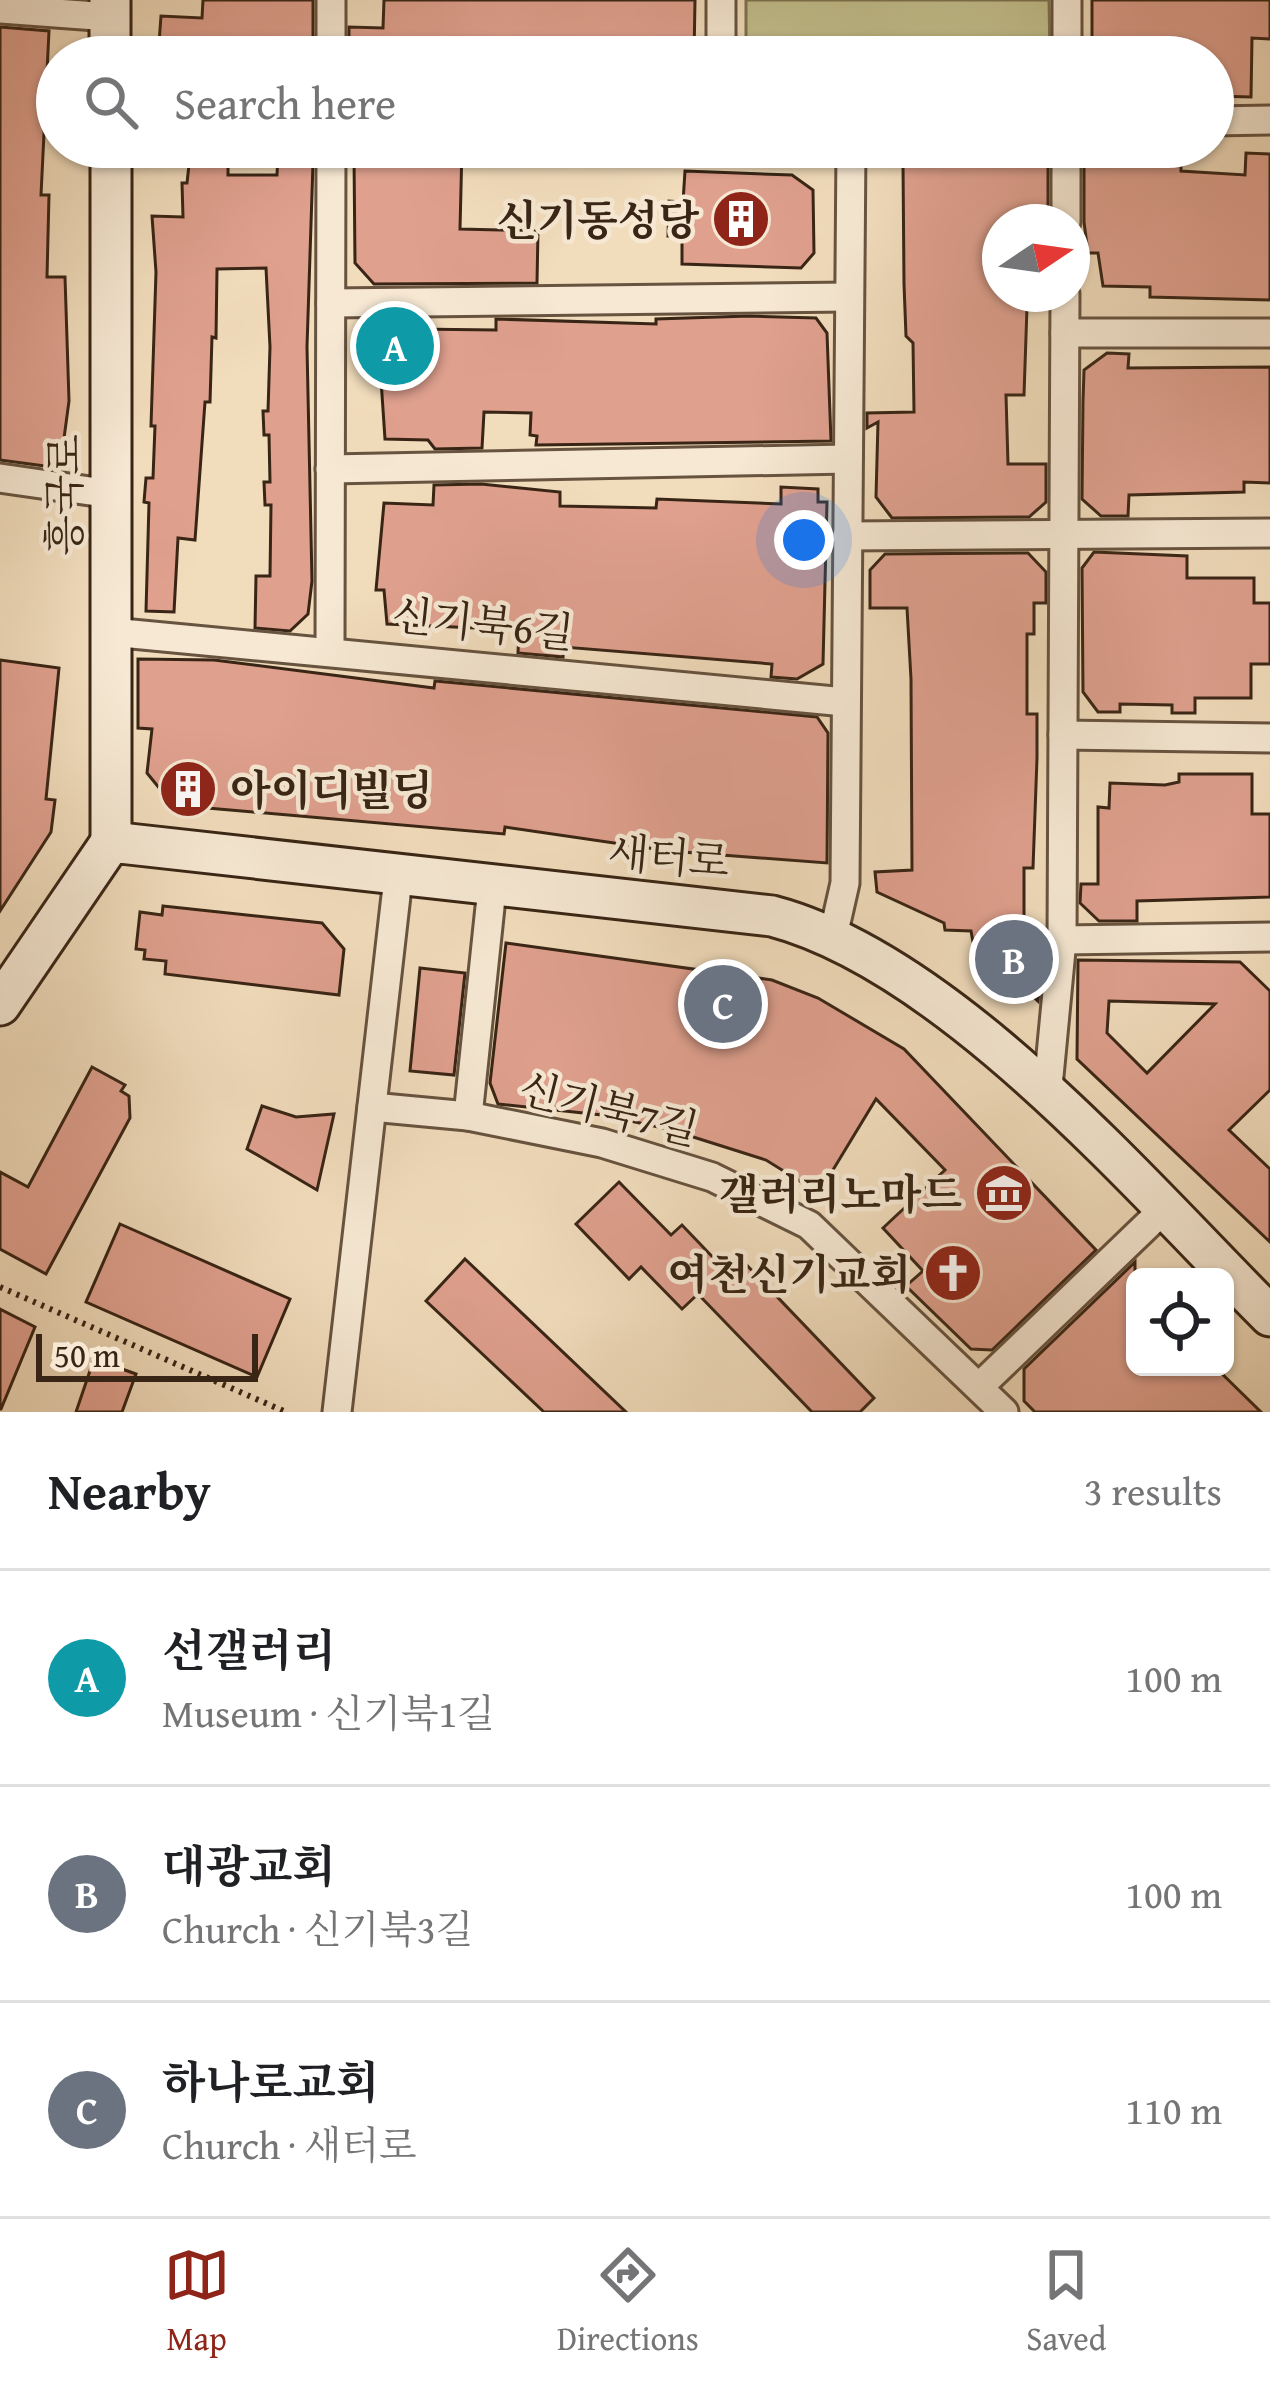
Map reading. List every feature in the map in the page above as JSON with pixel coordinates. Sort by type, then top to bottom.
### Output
[{"type":"street","points":[[331,0],[331,36]]},
{"type":"street","points":[[721,0],[721,36]]},
{"type":"street","points":[[1066,36],[1067,0]]},
{"type":"street","points":[[0,9],[110,8]]},
{"type":"street","points":[[1234,121],[1270,120]]},
{"type":"street","name":"흥국로","points":[[111,168],[111,842]]},
{"type":"street","points":[[330,650],[331,168]]},
{"type":"street","points":[[833,936],[845,884],[851,168]]},
{"type":"street","points":[[1066,168],[1066,204]]},
{"type":"street","points":[[331,303],[849,297]]},
{"type":"street","points":[[1047,1096],[1062,940],[1065,312]]},
{"type":"street","points":[[1065,333],[1270,333]]},
{"type":"street","points":[[331,469],[848,459]]},
{"type":"street","points":[[0,478],[111,494]]},
{"type":"street","points":[[847,536],[1270,533]]},
{"type":"street","name":"신기북6길","points":[[111,632],[845,702]]},
{"type":"street","points":[[1064,735],[1270,738]]},
{"type":"street","points":[[1,1000],[111,842]]},
{"type":"street","name":"새터로","points":[[111,842],[398,878],[738,910],[833,936],[938,1002],[1047,1096],[1270,1316]]},
{"type":"street","points":[[337,1412],[398,878]]},
{"type":"street","name":"신기북7길","points":[[468,1116],[492,888]]},
{"type":"street","points":[[1062,940],[1265,942]]},
{"type":"street","name":"신기북7길","points":[[372,1107],[468,1116],[602,1143],[712,1177],[809,1225],[1004,1412]]},
{"type":"street","points":[[979,1387],[1163,1210]]},
{"type":"path","points":[[0,1287],[286,1412]]},
{"type":"shaded area","points":[[746,0],[1049,0],[1050,36],[746,36]]},
{"type":"building","points":[[203,0],[313,0],[313,36],[160,36],[161,16],[202,18]]},
{"type":"building","points":[[384,0],[695,0],[694,36],[349,36],[349,27],[383,28]]},
{"type":"building","points":[[1092,0],[1270,0],[1270,39],[1252,38],[1251,97],[1234,97],[1234,36],[1092,36]]},
{"type":"building","points":[[0,27],[49,31],[49,36],[36,36],[36,168],[42,168],[41,195],[49,195],[47,277],[65,277],[69,401],[60,468],[0,460]]},
{"type":"building","points":[[1246,153],[1270,154],[1270,300],[1150,297],[1150,287],[1103,286],[1098,253],[1090,253],[1084,168],[1181,168],[1245,175]]},
{"type":"building","points":[[189,168],[228,168],[228,175],[277,175],[277,168],[313,168],[307,347],[312,581],[308,614],[290,631],[255,628],[256,576],[270,576],[271,505],[265,505],[264,482],[270,482],[269,435],[264,435],[263,411],[268,411],[270,347],[266,268],[217,269],[216,338],[212,337],[210,402],[205,402],[195,540],[178,538],[174,612],[146,611],[149,503],[144,502],[146,478],[153,478],[155,426],[151,426],[156,272],[152,216],[183,217],[182,183],[187,183]]},
{"type":"building","points":[[354,168],[461,168],[460,229],[538,231],[537,283],[374,284],[355,263]]},
{"type":"building","points":[[903,168],[1048,168],[1048,204],[982,204],[982,312],[1027,312],[1024,395],[1006,395],[1008,464],[1046,464],[1046,502],[1029,517],[892,518],[876,497],[878,422],[867,428],[867,413],[914,412],[913,343],[906,336]]},
{"type":"building","name":"신기동성당","points":[[685,171],[792,175],[813,190],[814,253],[801,268],[682,264],[682,236],[668,236],[669,201],[683,202]]},
{"type":"building","points":[[816,318],[827,333],[831,441],[536,445],[537,436],[530,435],[531,413],[484,412],[482,448],[435,449],[428,440],[385,439],[377,320],[413,320],[413,329],[496,330],[496,319],[656,324],[656,319]]},
{"type":"building","points":[[1107,353],[1129,354],[1128,368],[1270,367],[1270,483],[1244,482],[1244,492],[1129,495],[1128,516],[1101,516],[1082,499],[1084,370]]},
{"type":"building","points":[[481,484],[560,492],[560,506],[656,508],[657,499],[781,504],[781,487],[818,489],[818,502],[827,502],[823,664],[797,679],[771,677],[772,664],[564,647],[563,657],[518,653],[519,630],[387,624],[384,590],[376,590],[384,503],[433,505],[434,485]]},
{"type":"building","points":[[1094,552],[1187,556],[1187,578],[1254,578],[1254,603],[1270,603],[1270,664],[1251,664],[1251,698],[1195,698],[1195,713],[1172,713],[1172,705],[1120,704],[1120,712],[1098,712],[1083,692],[1082,568]]},
{"type":"building","points":[[1028,553],[1046,572],[1046,603],[1034,603],[1034,634],[1027,634],[1027,714],[1037,714],[1037,758],[1033,868],[1024,868],[1024,956],[1042,957],[1038,1001],[973,942],[971,931],[945,930],[944,923],[877,892],[875,872],[912,870],[911,679],[907,608],[870,608],[870,570],[885,554]]},
{"type":"building","points":[[138,659],[214,660],[434,688],[435,681],[817,717],[828,733],[827,863],[669,851],[505,827],[504,834],[173,805],[147,773],[152,729],[138,728]]},
{"type":"building","points":[[0,660],[59,668],[46,799],[55,800],[51,832],[0,911]]},
{"type":"building","points":[[1179,774],[1252,774],[1252,814],[1270,814],[1270,897],[1137,901],[1137,921],[1099,921],[1080,903],[1081,884],[1098,884],[1098,807],[1109,808],[1110,783],[1165,785],[1179,782]]},
{"type":"building","points":[[163,906],[322,923],[344,949],[339,995],[165,974],[166,961],[144,959],[145,950],[136,949],[140,912],[162,915]]},
{"type":"building","points":[[506,943],[772,980],[818,998],[904,1049],[1096,1250],[992,1350],[971,1349],[906,1286],[923,1271],[883,1228],[945,1170],[876,1099],[819,1193],[766,1160],[668,1129],[602,1115],[498,1104],[490,1083]]},
{"type":"building","points":[[1078,960],[1240,962],[1270,991],[1270,1090],[1229,1130],[1270,1169],[1270,1242],[1077,1059]],"holes":[[[1109,1001],[1215,1004],[1147,1073],[1107,1033]]]},
{"type":"building","points":[[420,968],[465,973],[454,1075],[410,1071]]},
{"type":"building","points":[[92,1067],[125,1085],[121,1091],[129,1096],[130,1118],[46,1274],[0,1249],[0,1172],[28,1187]]},
{"type":"building","points":[[262,1106],[296,1117],[334,1114],[317,1190],[247,1149]]},
{"type":"building","points":[[619,1182],[671,1235],[682,1225],[725,1270],[739,1257],[874,1398],[860,1412],[812,1412],[698,1294],[682,1309],[641,1267],[629,1279],[576,1224]]},
{"type":"building","points":[[120,1224],[290,1299],[257,1377],[86,1302]]},
{"type":"building","points":[[465,1259],[626,1412],[544,1412],[426,1301]]},
{"type":"building","points":[[1126,1271],[1126,1376],[1224,1376],[1261,1412],[1035,1412],[1024,1401],[1024,1369]]},
{"type":"building","points":[[0,1309],[35,1327],[1,1409],[0,1409]]},
{"type":"building","points":[[94,1359],[136,1374],[122,1412],[76,1412]]},
{"type":"place","name":"신기동성당","points":[[741,219]]},
{"type":"place","name":"선갤러리","points":[[395,346]]},
{"type":"place","name":"아이디빌딩","points":[[188,789]]},
{"type":"place","name":"대광교회","points":[[1014,959]]},
{"type":"place","name":"하나로교회","points":[[723,1004]]},
{"type":"place","name":"갤러리노마드","points":[[1004,1193]]},
{"type":"place","name":"여천신기교회","points":[[953,1273]]}]
